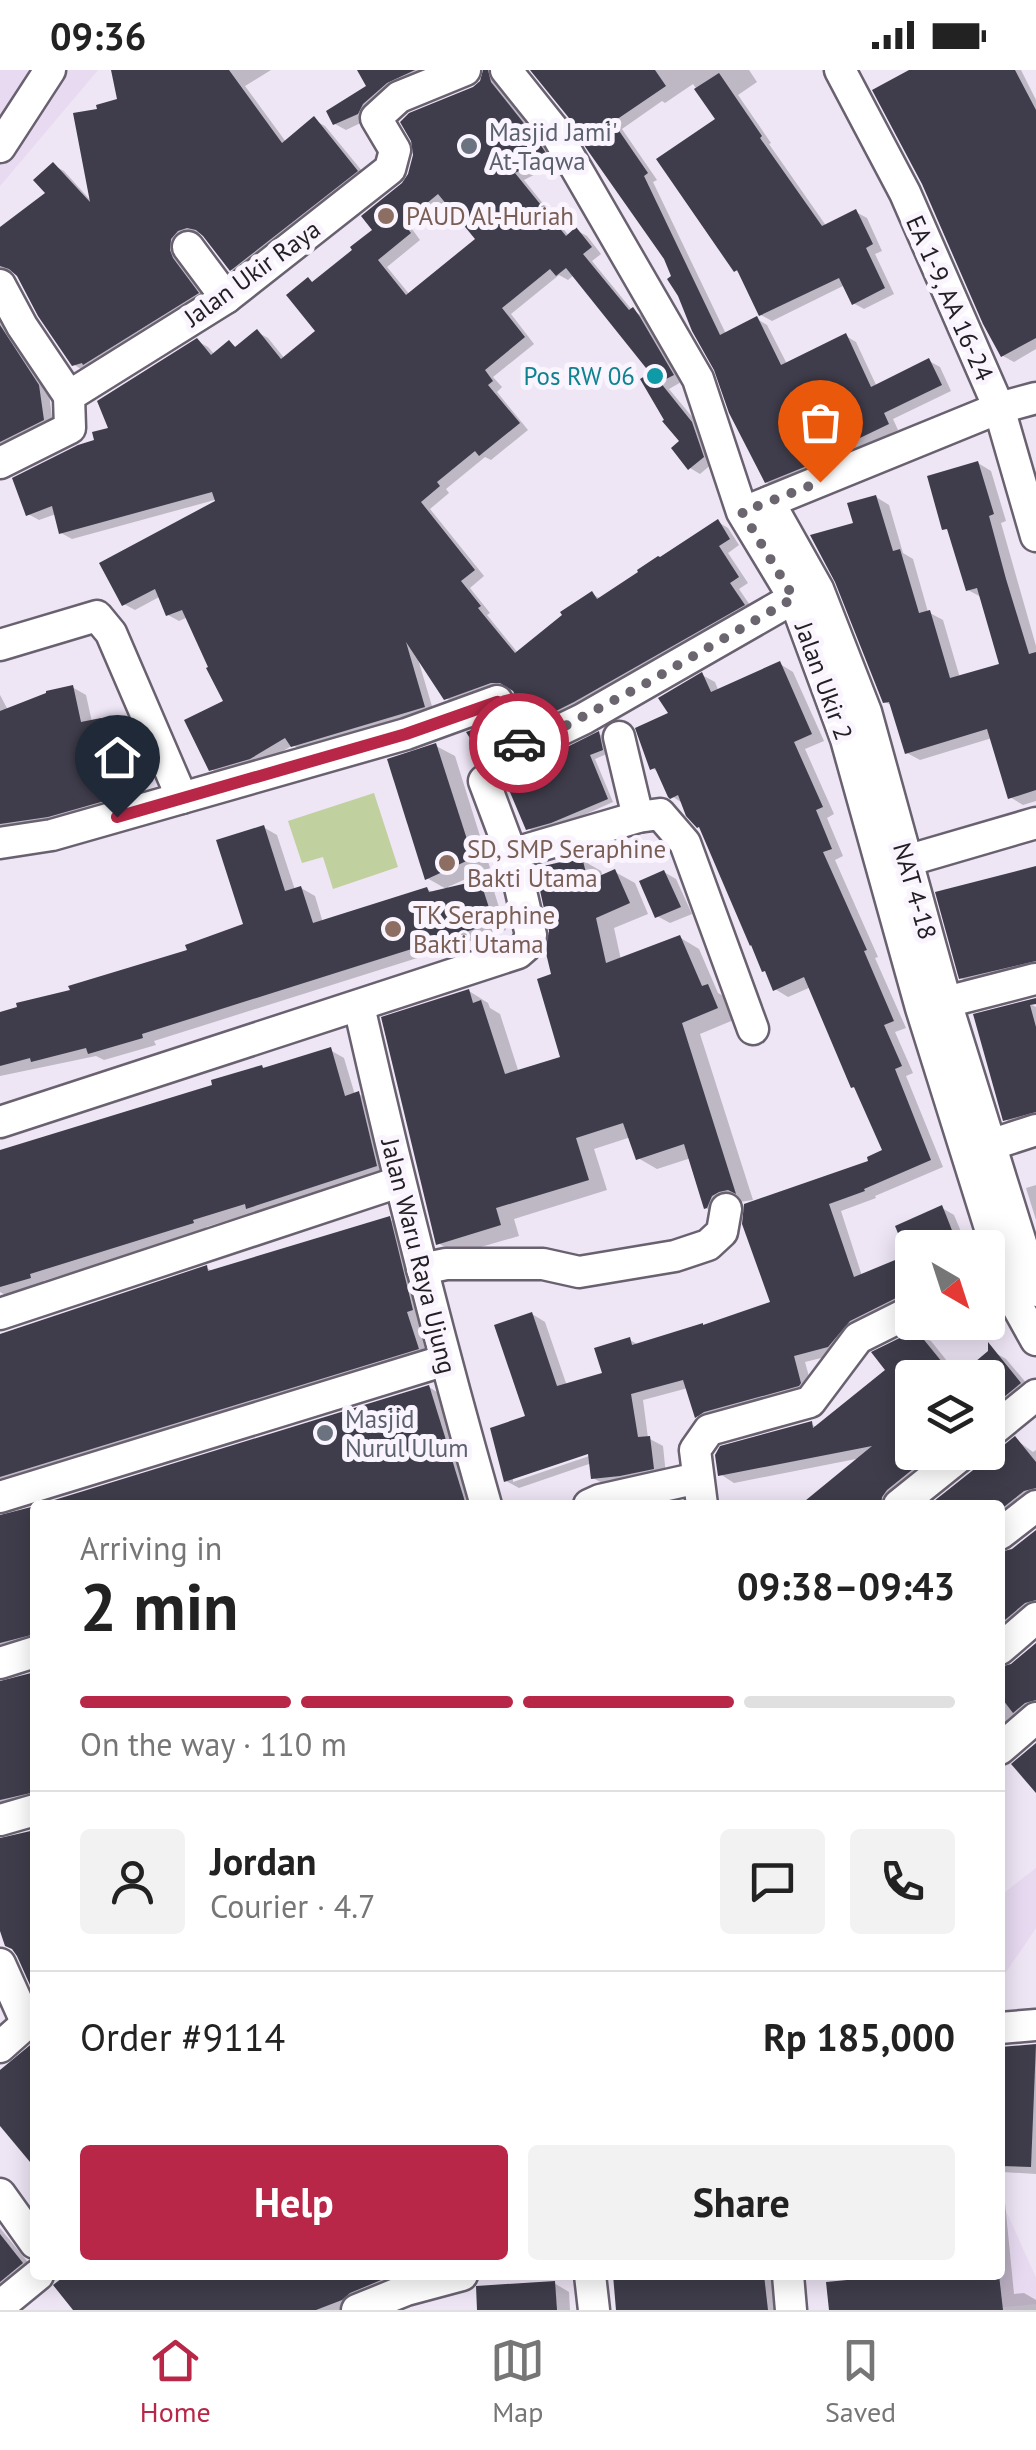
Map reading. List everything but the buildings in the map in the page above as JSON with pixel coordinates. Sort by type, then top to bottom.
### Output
[{"type":"street","points":[[0,147],[50,70]]},
{"type":"street","name":"Jalan Ukir Raya","points":[[69,396],[226,298],[390,169],[395,150],[376,118],[399,98],[466,70]]},
{"type":"street","name":"Jalan Ukir 2","points":[[506,70],[554,130],[698,379],[794,598],[846,739],[921,1008],[1036,1340]]},
{"type":"street","name":"EA 1-9, AA 16-24","points":[[840,70],[904,193],[998,408],[1036,536]]},
{"type":"street","points":[[188,247],[226,298]]},
{"type":"street","points":[[0,286],[69,396],[70,428],[0,464]]},
{"type":"street","points":[[756,507],[998,408],[1036,398]]},
{"type":"street","name":"NAT 4-18","points":[[756,507],[818,589],[866,712],[990,1145],[1021,1291]]},
{"type":"street","points":[[0,843],[52,836],[406,734],[497,702],[520,744],[527,746],[794,598]]},
{"type":"street","points":[[0,645],[97,616],[111,632],[182,798]]},
{"type":"street","points":[[619,737],[638,817]]},
{"type":"street","points":[[0,1122],[518,953],[531,935],[514,861],[484,780]]},
{"type":"street","points":[[514,861],[522,851],[660,814],[685,842],[754,1029]]},
{"type":"street","points":[[906,861],[1036,823]]},
{"type":"street","points":[[946,1002],[1035,978]]},
{"type":"street","name":"Jalan Waru Raya Ujung","points":[[359,1006],[399,1182],[485,1500]]},
{"type":"street","points":[[990,1145],[1036,1130]]},
{"type":"street","points":[[0,1314],[399,1182]]},
{"type":"street","points":[[422,1270],[446,1264],[543,1264],[579,1272],[675,1256],[708,1244],[722,1232],[726,1209]]},
{"type":"street","points":[[600,1500],[700,1491],[695,1450],[709,1430],[810,1402],[858,1338],[895,1319]]},
{"type":"street","points":[[0,1498],[444,1359]]},
{"type":"street","points":[[1005,1420],[1036,1395]]},
{"type":"street","points":[[906,1500],[942,1470]]},
{"type":"street","points":[[1005,1530],[1036,1506]]},
{"type":"street","points":[[1005,1645],[1036,1618]]},
{"type":"street","points":[[0,1663],[30,1654]]},
{"type":"street","points":[[1005,1744],[1036,1718]]},
{"type":"street","points":[[0,1820],[30,1811]]},
{"type":"street","points":[[0,1964],[30,2018]]},
{"type":"street","points":[[0,2047],[30,2021]]},
{"type":"street","points":[[1005,2028],[1036,2025]]},
{"type":"street","points":[[0,2194],[30,2236]]},
{"type":"street","points":[[0,2306],[32,2280]]},
{"type":"street","points":[[369,2307],[406,2290],[443,2280]]},
{"type":"street","points":[[591,2280],[594,2310]]},
{"type":"street","points":[[788,2280],[791,2310]]},
{"type":"shaded area","points":[[0,70],[98,70],[0,186]]},
{"type":"shaded area","points":[[1036,1868],[1036,1928],[1005,1974],[1005,1892]]},
{"type":"shaded area","points":[[1005,2208],[1036,2278],[1036,2304],[975,2310],[915,2280],[1005,2280]]},
{"type":"green space","points":[[374,793],[398,867],[333,889],[323,857],[302,863],[288,821]]},
{"type":"way so far","points":[[519,743],[527,746],[584,718],[794,598],[742,512],[820,482]]},
{"type":"place","name":"Masjid Jami' At-Taqwa","points":[[469,146]]},
{"type":"place","name":"PAUD Al-Huriah","points":[[386,216]]},
{"type":"place","name":"Pos RW 06","points":[[655,376]]},
{"type":"place","name":"SD, SMP Seraphine Bakti Utama","points":[[447,863]]},
{"type":"place","name":"TK Seraphine Bakti Utama","points":[[393,929]]},
{"type":"place","name":"Masjid Nurul Ulum","points":[[325,1433]]},
{"type":"route","points":[[117,817],[406,734],[497,702],[519,743]]}]
